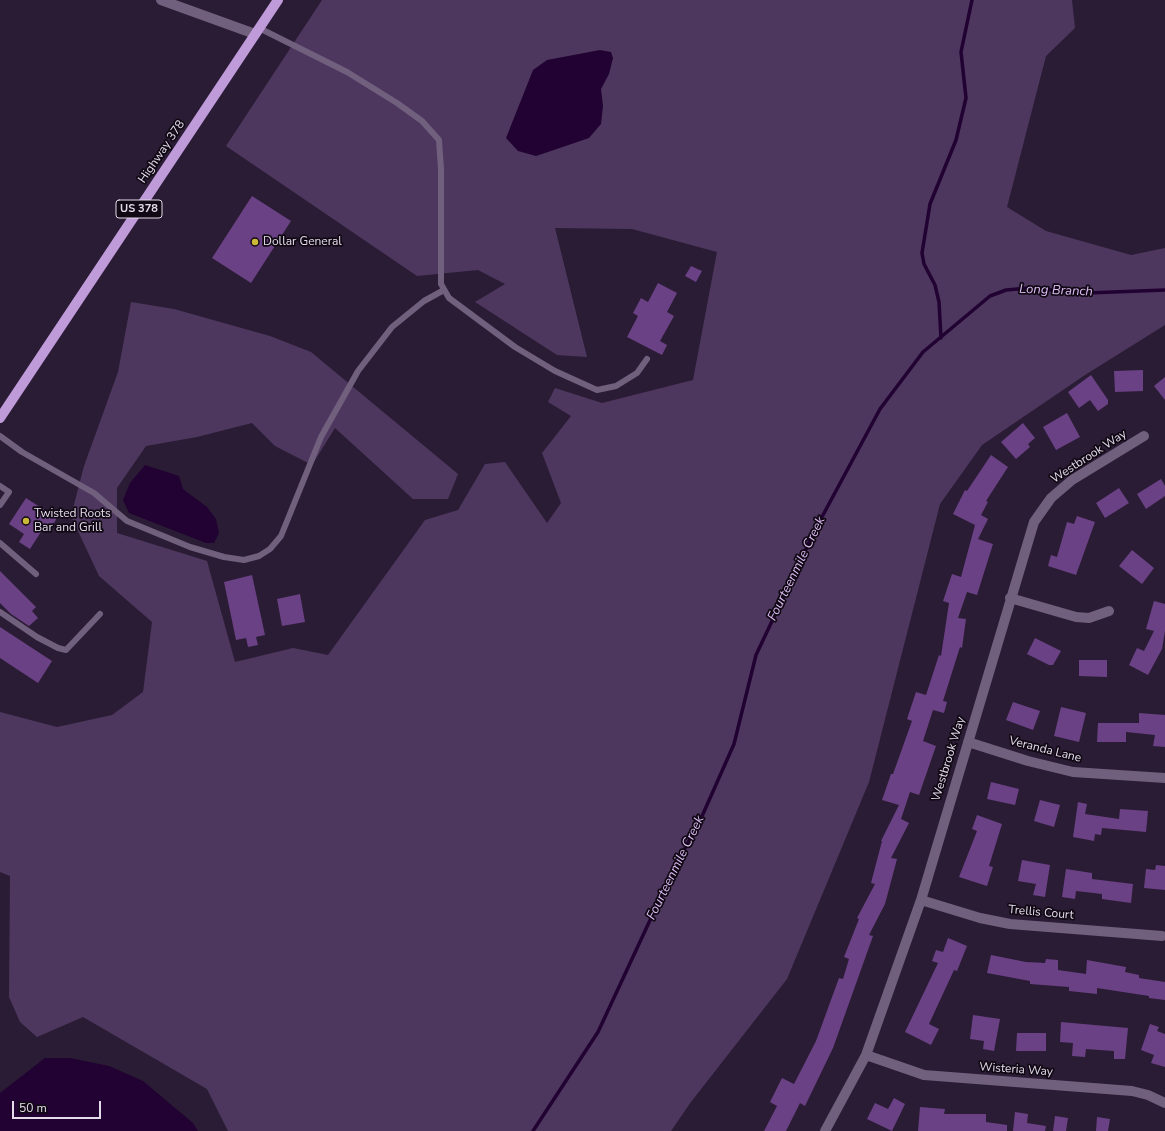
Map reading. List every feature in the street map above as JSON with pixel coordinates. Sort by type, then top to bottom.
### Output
[{"type":"main road","name":"Highway 378","points":[[0,418],[278,0]]},
{"type":"street","points":[[162,0],[257,31]]},
{"type":"street","name":"Westbrook Way","points":[[826,1131],[866,1055],[921,900],[1029,535],[1041,510],[1072,480],[1144,436]]},
{"type":"street","points":[[1010,598],[1076,617],[1089,618],[1109,611]]},
{"type":"street","name":"Veranda Lane","points":[[968,742],[1028,761],[1073,772],[1165,778]]},
{"type":"street","name":"Trellis Court","points":[[921,900],[980,918],[1010,924],[1162,936]]},
{"type":"street","name":"Wisteria Way","points":[[866,1055],[924,1075],[1132,1091],[1148,1095],[1165,1103]]},
{"type":"lane","points":[[257,31],[347,72],[422,121],[439,140],[441,169],[441,284],[449,298],[515,347],[555,371],[597,390],[616,386],[637,374],[647,359]]},
{"type":"lane","points":[[0,436],[22,452],[94,493],[127,521],[190,548],[224,557],[244,560],[259,556],[270,548],[281,536],[321,437],[358,371],[392,327],[424,301],[444,290]]},
{"type":"lane","points":[[0,486],[8,492],[0,505]]},
{"type":"lane","points":[[0,543],[36,574]]},
{"type":"lane","points":[[0,612],[37,637],[58,648],[66,650],[100,614]]},
{"type":"shaded area","points":[[322,0],[1072,0],[1075,28],[1046,56],[1007,207],[1046,231],[1131,255],[1165,248],[1165,325],[1085,375],[982,445],[940,504],[869,782],[787,979],[691,1102],[671,1131],[228,1131],[207,1089],[83,1017],[37,1037],[20,1022],[9,997],[10,876],[0,872],[0,712],[57,727],[112,715],[143,692],[152,622],[99,576],[71,516],[84,466],[118,372],[131,302],[174,309],[270,336],[311,352],[458,474],[448,499],[413,499],[335,428],[312,465],[275,446],[252,423],[197,437],[146,446],[117,488],[117,533],[207,561],[235,662],[293,648],[328,655],[425,520],[458,510],[485,464],[505,462],[547,523],[561,503],[542,453],[571,416],[548,402],[555,388],[602,403],[693,380],[717,252],[632,229],[555,228],[587,357],[557,355],[475,302],[505,284],[478,270],[417,276],[226,146]]},
{"type":"shaded area","points":[[600,50],[611,52],[613,58],[609,74],[601,89],[603,106],[601,124],[589,138],[536,156],[518,151],[506,138],[533,70],[547,60]]},
{"type":"shaded area","points":[[145,465],[179,476],[183,489],[207,507],[216,519],[219,533],[214,543],[206,543],[129,513],[123,500],[130,483]]},
{"type":"shaded area","points":[[45,1058],[70,1058],[109,1066],[143,1081],[193,1123],[198,1131],[0,1131],[0,1093]]},
{"type":"building","points":[[252,196],[291,221],[251,283],[212,258]]},
{"type":"building","points":[[691,266],[702,271],[696,282],[685,276]]},
{"type":"building","points":[[658,283],[677,293],[667,312],[674,316],[660,341],[667,345],[662,355],[627,337],[638,316],[633,313],[641,298],[648,302]]},
{"type":"building","points":[[1143,370],[1143,391],[1115,392],[1114,371]]},
{"type":"building","points":[[1091,375],[1108,400],[1108,404],[1098,411],[1090,400],[1079,408],[1068,392]]},
{"type":"building","points":[[1165,377],[1165,400],[1154,386]]},
{"type":"building","points":[[1067,413],[1080,437],[1056,450],[1043,427]]},
{"type":"building","points":[[1023,423],[1035,438],[1028,444],[1030,447],[1016,459],[1001,442]]},
{"type":"building","points":[[991,455],[1008,467],[986,501],[988,502],[981,515],[988,519],[978,539],[993,544],[977,595],[967,592],[958,618],[966,619],[962,648],[960,647],[943,701],[947,702],[944,713],[933,710],[923,741],[936,746],[919,795],[910,792],[901,819],[909,823],[891,858],[897,859],[885,904],[869,935],[873,936],[833,1048],[805,1106],[800,1103],[786,1131],[764,1131],[777,1106],[770,1102],[782,1078],[794,1084],[816,1041],[839,978],[843,979],[849,959],[844,957],[859,919],[857,918],[875,884],[871,883],[881,841],[899,805],[882,800],[912,721],[907,719],[916,692],[926,695],[939,655],[941,656],[949,603],[943,601],[952,574],[961,577],[975,525],[953,514],[965,490],[967,491]]},
{"type":"building","points":[[1161,479],[1165,486],[1165,496],[1146,509],[1137,494]]},
{"type":"building","points":[[1119,488],[1129,503],[1105,518],[1096,503]]},
{"type":"building","points":[[26,498],[57,518],[51,528],[46,524],[30,549],[19,542],[24,534],[9,524]]},
{"type":"building","points":[[1077,516],[1095,522],[1076,575],[1048,566],[1051,555],[1057,557],[1067,522],[1074,524]]},
{"type":"building","points":[[1132,550],[1154,568],[1142,584],[1119,566]]},
{"type":"building","points":[[0,571],[36,607],[32,611],[38,618],[29,626],[11,614],[0,603]]},
{"type":"building","points":[[252,575],[265,635],[256,637],[258,645],[248,647],[246,638],[236,640],[224,582]]},
{"type":"building","points":[[300,594],[305,622],[282,626],[277,599]]},
{"type":"building","points":[[1154,601],[1165,604],[1165,631],[1162,649],[1148,675],[1129,665],[1137,648],[1144,651],[1154,631],[1146,629]]},
{"type":"building","points":[[0,627],[52,661],[38,683],[0,658]]},
{"type":"building","points":[[1035,638],[1061,651],[1053,665],[1049,665],[1027,654]]},
{"type":"building","points":[[1079,660],[1107,660],[1107,677],[1079,676]]},
{"type":"building","points":[[1013,702],[1040,711],[1033,730],[1006,720]]},
{"type":"building","points":[[1061,707],[1086,713],[1079,742],[1054,736]]},
{"type":"building","points":[[1139,713],[1165,715],[1165,747],[1153,746],[1155,735],[1126,732],[1126,742],[1097,742],[1098,723],[1139,723]]},
{"type":"building","points":[[991,782],[1019,789],[1015,805],[987,799]]},
{"type":"building","points":[[1040,800],[1060,805],[1054,827],[1034,821]]},
{"type":"building","points":[[1078,802],[1087,804],[1085,814],[1119,819],[1120,809],[1148,811],[1146,832],[1102,828],[1101,835],[1095,834],[1094,841],[1073,837]]},
{"type":"building","points":[[977,815],[1002,824],[989,866],[993,867],[987,886],[959,877],[977,831],[972,829]]},
{"type":"building","points":[[1022,860],[1050,865],[1045,897],[1033,895],[1036,884],[1018,881]]},
{"type":"building","points":[[1156,865],[1165,866],[1165,890],[1144,888],[1146,869],[1155,870]]},
{"type":"building","points":[[1066,869],[1092,873],[1092,879],[1133,884],[1131,903],[1102,899],[1102,894],[1076,891],[1075,899],[1062,897]]},
{"type":"building","points":[[948,938],[967,946],[957,971],[954,970],[929,1024],[939,1029],[931,1045],[905,1032],[938,963],[932,961],[936,950],[943,952]]},
{"type":"building","points":[[991,955],[1026,962],[1045,963],[1046,959],[1058,960],[1058,970],[1086,974],[1087,960],[1126,967],[1125,972],[1139,975],[1139,978],[1165,982],[1165,1000],[1097,988],[1097,994],[1069,991],[1069,987],[1030,984],[1030,981],[987,973]]},
{"type":"building","points":[[973,1015],[1000,1019],[994,1051],[983,1049],[984,1041],[970,1039]]},
{"type":"building","points":[[1061,1022],[1128,1028],[1125,1059],[1114,1059],[1114,1051],[1086,1049],[1085,1057],[1072,1056],[1073,1043],[1060,1042]]},
{"type":"building","points":[[1150,1024],[1159,1027],[1157,1031],[1165,1034],[1165,1067],[1151,1063],[1154,1055],[1141,1050]]},
{"type":"building","points":[[1017,1033],[1046,1033],[1046,1051],[1016,1051]]},
{"type":"building","points":[[894,1098],[905,1104],[892,1131],[867,1119],[875,1103],[888,1109]]},
{"type":"building","points":[[920,1107],[945,1109],[944,1114],[986,1114],[986,1122],[1007,1125],[1007,1131],[918,1131]]},
{"type":"building","points":[[1015,1112],[1028,1114],[1027,1123],[1046,1126],[1045,1131],[1013,1131]]},
{"type":"building","points":[[1055,1116],[1068,1118],[1066,1131],[1053,1131]]},
{"type":"building","points":[[1097,1117],[1110,1119],[1108,1131],[1096,1131]]},
{"type":"waterway","name":"Fourteenmile Creek","points":[[941,338],[939,302],[935,285],[924,264],[922,253],[930,204],[956,140],[966,98],[961,52],[972,0]]},
{"type":"waterway","name":"Fourteenmile Creek","points":[[533,1131],[598,1032],[672,873],[703,814],[734,744],[756,655],[816,528],[880,409],[923,352],[990,296],[1006,290],[1029,288],[1087,293],[1165,290]]},
{"type":"place","name":"Dollar General","points":[[255,242]]},
{"type":"place","name":"Twisted Roots Bar and Grill","points":[[26,521]]},
{"type":"water label","name":"Long Branch","points":[[1056,291]]}]
